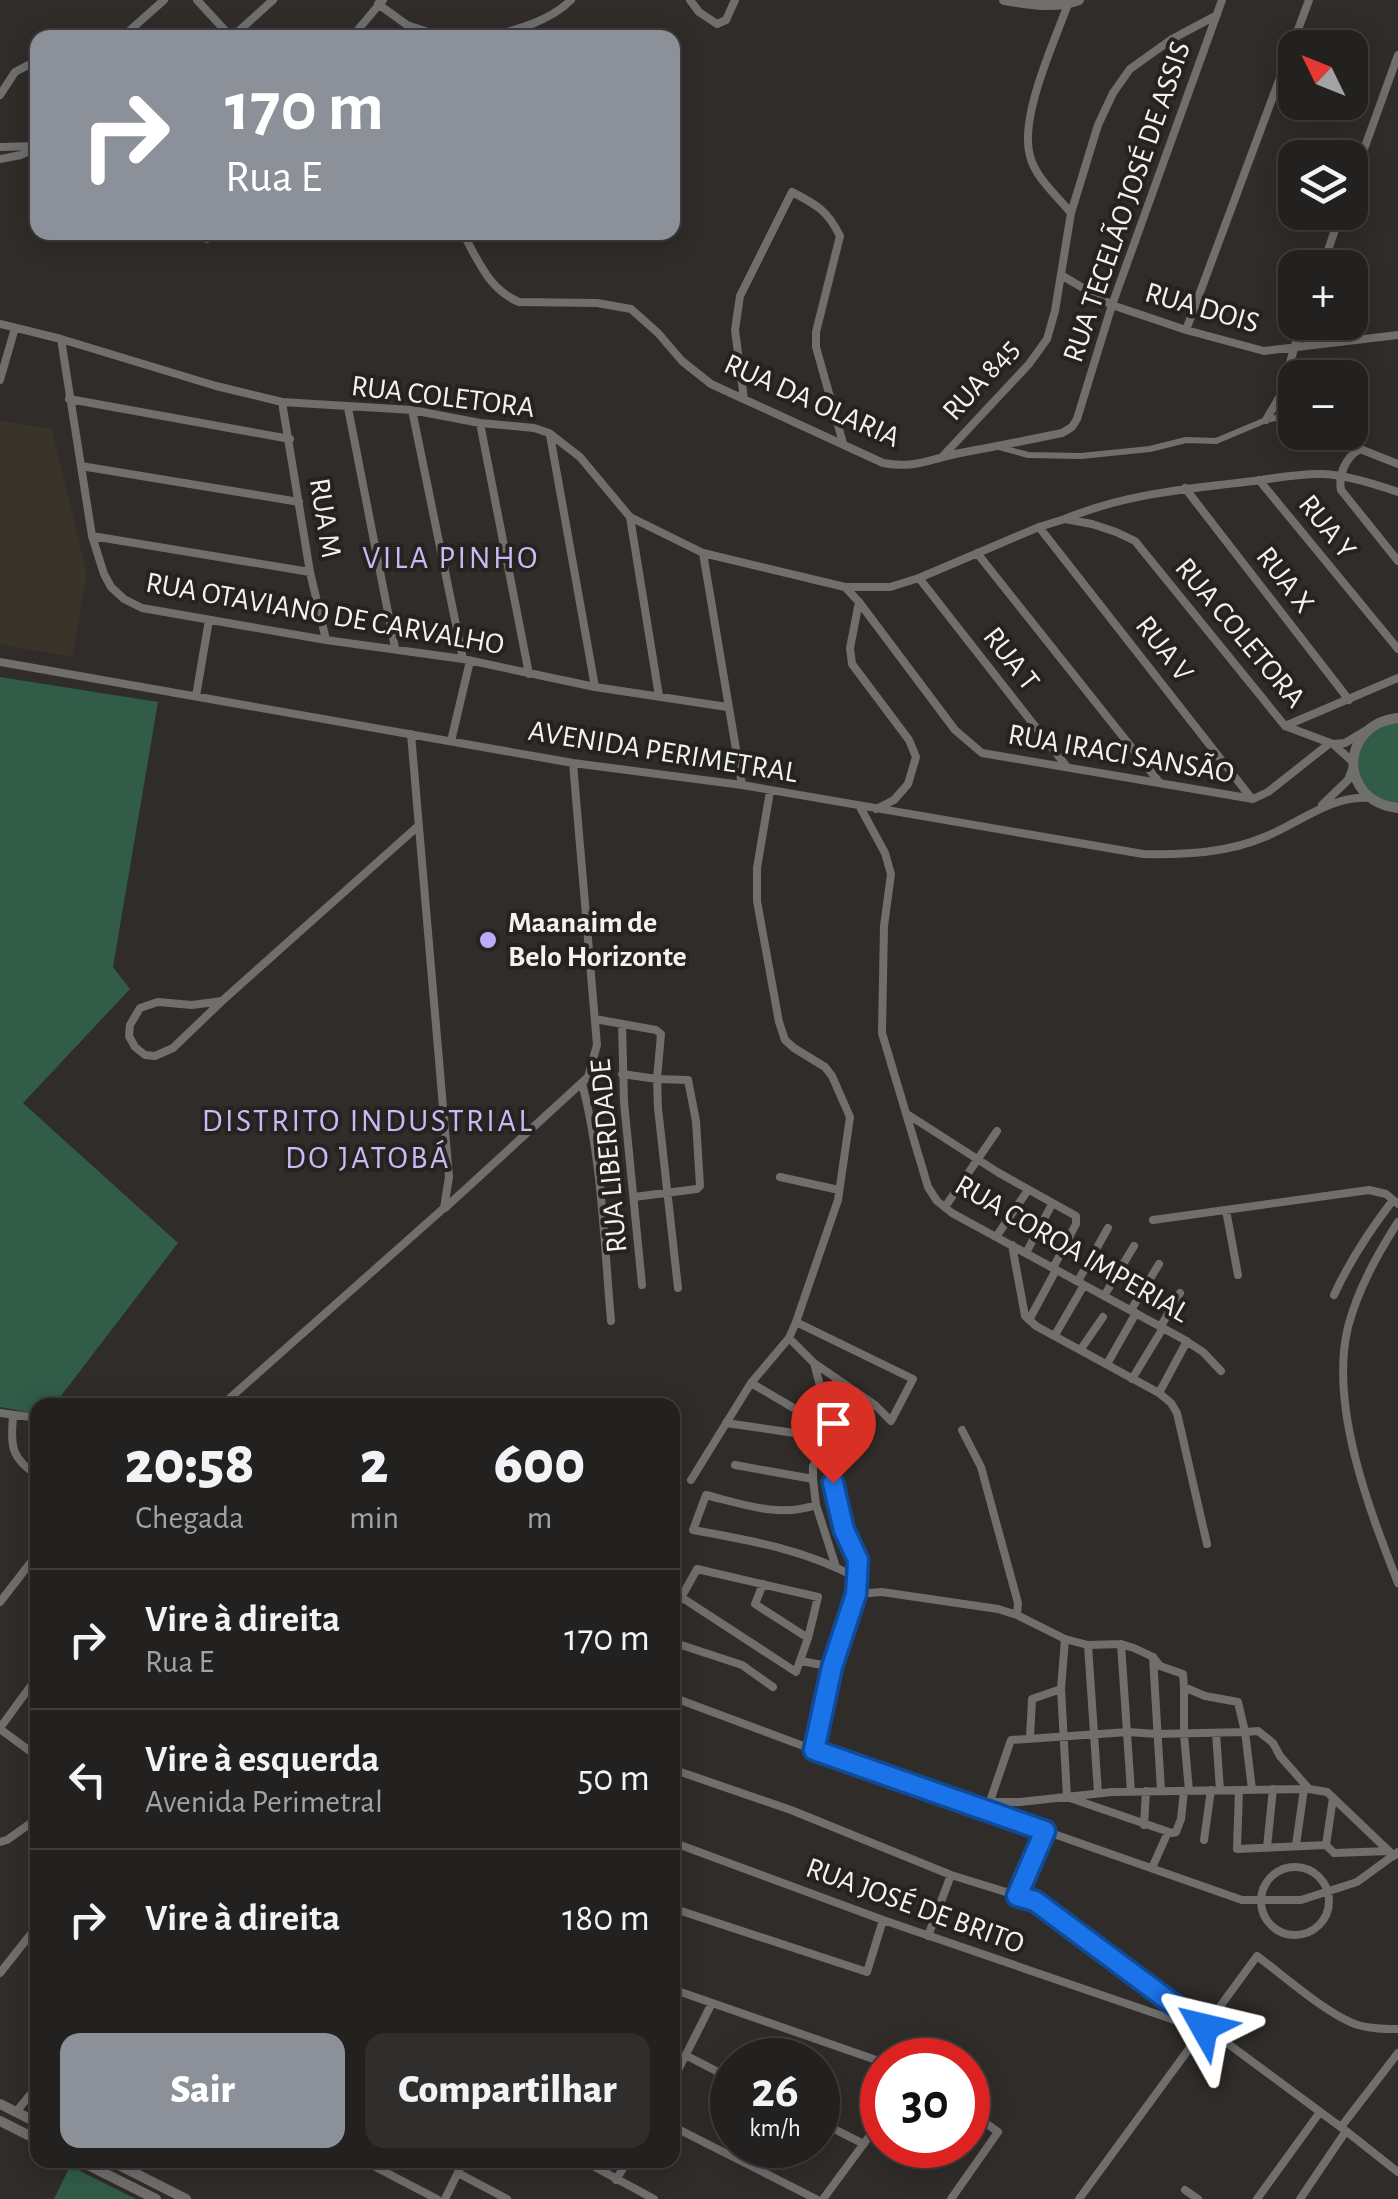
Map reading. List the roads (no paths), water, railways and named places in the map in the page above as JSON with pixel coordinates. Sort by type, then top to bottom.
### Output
[{"type":"street","points":[[130,30],[164,0]]},
{"type":"street","points":[[198,0],[226,30]]},
{"type":"street","points":[[240,30],[272,0]]},
{"type":"street","points":[[516,30],[559,12],[571,0]]},
{"type":"street","points":[[690,0],[717,24],[726,20],[734,5]]},
{"type":"street","points":[[1004,0],[1035,4],[1074,2],[1030,113],[1027,133],[1030,158],[1071,213]]},
{"type":"street","name":"RUA TECELÃO JOSÉ DE ASSIS","points":[[1077,419],[1112,305],[1222,0]]},
{"type":"street","points":[[1186,330],[1309,0]]},
{"type":"street","points":[[357,30],[380,2],[407,24],[424,30]]},
{"type":"street","name":"RUA 845","points":[[942,457],[1030,364],[1047,339],[1071,213],[1098,125],[1113,93],[1130,69],[1172,39],[1216,15]]},
{"type":"street","points":[[1367,140],[1398,55]]},
{"type":"street","points":[[0,96],[15,72],[30,64]]},
{"type":"street","points":[[0,147],[30,146]]},
{"type":"street","points":[[0,160],[30,150]]},
{"type":"street","points":[[744,399],[735,330],[740,296],[792,192],[821,206],[840,236],[816,332],[816,347],[842,443]]},
{"type":"street","name":"RUA DA OLARIA","points":[[467,240],[494,288],[508,297],[519,302],[597,303],[630,310],[658,333],[682,362],[711,384],[882,462],[915,466],[942,457],[1062,434],[1077,419]]},
{"type":"street","name":"RUA DOIS","points":[[1061,275],[1112,305],[1264,351],[1398,336]]},
{"type":"street","name":"RUA COLETORA","points":[[0,324],[282,402],[412,410],[534,428],[549,433],[580,456],[630,517],[703,553],[845,588],[890,587],[919,578],[1039,526],[1065,519],[1104,528],[1135,541],[1285,726],[1332,744],[1353,764]]},
{"type":"street","points":[[0,380],[14,328]]},
{"type":"street","name":"RUA OTAVIANO DE CARVALHO","points":[[61,338],[92,536],[104,574],[124,599],[142,608],[466,660],[728,708]]},
{"type":"street","points":[[1266,420],[1280,396],[1295,340]]},
{"type":"street","points":[[69,399],[290,439]]},
{"type":"street","name":"RUA M","points":[[282,402],[310,572],[326,640]]},
{"type":"street","points":[[348,408],[395,648]]},
{"type":"street","points":[[412,410],[466,660],[450,741]]},
{"type":"street","points":[[997,446],[1028,456],[1150,450],[1186,440],[1216,441],[1278,418]]},
{"type":"street","points":[[480,423],[529,674]]},
{"type":"street","points":[[549,433],[594,686]]},
{"type":"street","points":[[1398,464],[1360,449],[1349,458],[1340,477],[1341,490],[1398,561]]},
{"type":"street","points":[[81,466],[299,502]]},
{"type":"street","points":[[1065,519],[1087,510],[1185,488],[1287,476],[1324,474],[1398,492]]},
{"type":"street","name":"RUA Y","points":[[1259,480],[1398,649]]},
{"type":"street","name":"RUA X","points":[[1185,488],[1349,700]]},
{"type":"street","points":[[630,517],[659,696]]},
{"type":"street","name":"RUA V","points":[[1039,526],[1253,799]]},
{"type":"street","points":[[92,536],[310,572]]},
{"type":"street","points":[[703,553],[742,785]]},
{"type":"street","points":[[977,553],[1159,782]]},
{"type":"street","name":"RUA T","points":[[919,578],[1068,769]]},
{"type":"street","name":"RUA IRACI SANSÃO","points":[[845,588],[955,730],[982,752],[1253,799],[1332,744]]},
{"type":"street","points":[[859,602],[850,648],[852,664],[909,740],[916,757],[908,784],[894,800],[876,809]]},
{"type":"street","points":[[196,696],[209,620]]},
{"type":"street","name":"AVENIDA PERIMETRAL","points":[[0,662],[573,763],[742,785],[1143,854],[1190,855],[1265,837],[1350,798],[1370,798]]},
{"type":"street","points":[[1285,726],[1398,678]]},
{"type":"street","points":[[1332,744],[1345,743],[1385,720],[1398,718]]},
{"type":"street","points":[[1369,728],[1361,738],[1353,764],[1361,789],[1381,805],[1398,808]]},
{"type":"street","points":[[410,734],[449,1177],[444,1208]]},
{"type":"street","points":[[230,1398],[588,1077],[597,1046],[573,763]]},
{"type":"street","name":"AVENIDA PERIMETRAL","points":[[1314,812],[1348,780],[1353,764]]},
{"type":"street","points":[[691,1480],[751,1382],[789,1338],[838,1200],[850,1117],[832,1076],[785,1040],[779,1022],[758,901],[757,868],[770,790]]},
{"type":"street","name":"RUA COROA IMPERIAL","points":[[860,806],[885,852],[892,874],[884,926],[882,1033],[928,1186],[937,1201],[1187,1341],[1221,1370]]},
{"type":"street","points":[[222,1000],[192,1005],[158,1002],[140,1008],[130,1025],[129,1036],[146,1055],[155,1056],[173,1048],[417,828]]},
{"type":"street","points":[[595,1018],[661,1034],[657,1079],[678,1288]]},
{"type":"street","name":"RUA LIBERDADE","points":[[622,1024],[622,1074],[642,1285]]},
{"type":"street","points":[[622,1074],[688,1080],[696,1121],[701,1183],[697,1189],[634,1197]]},
{"type":"street","points":[[582,1082],[600,1198],[610,1321]]},
{"type":"street","points":[[907,1114],[1076,1216],[1076,1224],[1029,1320]]},
{"type":"street","points":[[944,1207],[997,1130]]},
{"type":"street","points":[[780,1178],[839,1190]]},
{"type":"street","points":[[996,1236],[1028,1190]]},
{"type":"street","points":[[1153,1220],[1369,1190],[1386,1194],[1396,1202],[1357,1251],[1334,1295]]},
{"type":"street","points":[[1026,1253],[1052,1204]]},
{"type":"street","points":[[1226,1210],[1238,1276]]},
{"type":"street","points":[[1398,1222],[1372,1264],[1358,1298],[1348,1329],[1344,1374],[1346,1418],[1373,1520],[1398,1583]]},
{"type":"street","points":[[1055,1336],[1108,1228]]},
{"type":"street","points":[[1012,1246],[1029,1320],[1171,1403],[1177,1413],[1207,1544]]},
{"type":"street","points":[[1104,1296],[1134,1246]]},
{"type":"street","points":[[1108,1364],[1160,1264]]},
{"type":"street","points":[[1132,1379],[1180,1293]]},
{"type":"street","points":[[1081,1349],[1103,1317]]},
{"type":"street","points":[[789,1338],[814,1363],[875,1405],[891,1421],[914,1380],[796,1322]]},
{"type":"street","points":[[1158,1393],[1187,1341]]},
{"type":"street","points":[[814,1363],[831,1427],[828,1442],[833,1483],[858,1560],[856,1594],[832,1667],[814,1750]]},
{"type":"street","points":[[751,1382],[797,1410]]},
{"type":"street","points":[[0,1413],[30,1417]]},
{"type":"street","points":[[14,1415],[11,1444],[17,1459],[30,1470]]},
{"type":"street","points":[[726,1423],[808,1435],[828,1442]]},
{"type":"street","points":[[962,1430],[981,1466],[1018,1603],[1017,1615]]},
{"type":"street","points":[[828,1442],[814,1466],[812,1479],[816,1506],[836,1566]]},
{"type":"street","points":[[735,1465],[812,1479]]},
{"type":"street","points":[[816,1506],[802,1510],[763,1509],[706,1494],[692,1530],[781,1548],[836,1566],[857,1578]]},
{"type":"street","points":[[0,1602],[30,1563]]},
{"type":"street","points":[[697,1569],[763,1584],[818,1597],[796,1672],[681,1597],[697,1569]]},
{"type":"street","points":[[763,1584],[755,1604],[808,1638]]},
{"type":"street","points":[[856,1594],[882,1592],[998,1609],[1065,1639],[1134,1648],[1160,1666],[1182,1674],[1187,1791],[1179,1826],[1171,1832],[1152,1868]]},
{"type":"street","points":[[1065,1639],[1061,1689],[1067,1797]]},
{"type":"street","points":[[1121,1644],[1131,1792]]},
{"type":"street","points":[[680,1645],[742,1665],[774,1687]]},
{"type":"street","points":[[1088,1645],[1098,1793]]},
{"type":"street","points":[[1153,1658],[1161,1791]]},
{"type":"street","points":[[800,1660],[832,1667]]},
{"type":"street","points":[[30,1687],[0,1728],[30,1751]]},
{"type":"street","points":[[1184,1687],[1205,1696],[1238,1702],[1252,1790]]},
{"type":"street","points":[[1030,1738],[1032,1699],[1061,1689]]},
{"type":"street","points":[[680,1700],[814,1750],[989,1806],[1045,1831],[1242,1900],[1301,1900],[1328,1892],[1357,1882],[1394,1853]]},
{"type":"street","points":[[989,1806],[1011,1740],[1128,1732],[1258,1731],[1273,1743],[1307,1789]]},
{"type":"street","points":[[1204,1840],[1216,1790],[1216,1733]]},
{"type":"street","points":[[680,1772],[791,1810],[951,1874],[1035,1901],[1397,2170]]},
{"type":"street","points":[[1267,1847],[1274,1789]]},
{"type":"street","points":[[989,1806],[1098,1793],[1307,1789],[1327,1792],[1394,1853]]},
{"type":"street","points":[[1296,1845],[1307,1789]]},
{"type":"street","points":[[1239,1790],[1237,1848],[1326,1845],[1334,1854],[1394,1853]]},
{"type":"street","points":[[1144,1825],[1146,1791]]},
{"type":"street","points":[[1067,1797],[1171,1832]]},
{"type":"street","points":[[1326,1845],[1333,1798]]},
{"type":"street","points":[[0,1842],[30,1824]]},
{"type":"street","points":[[1017,1896],[1045,1831]]},
{"type":"street","name":"RUA JOSÉ DE BRITO","points":[[680,1845],[928,1936],[1186,2024],[1202,2026]]},
{"type":"street","points":[[1290,1866],[1314,1872],[1328,1892],[1327,1913],[1313,1930],[1292,1934],[1272,1926],[1265,1918],[1263,1889],[1269,1878],[1290,1866]]},
{"type":"street","points":[[928,1936],[951,1874]]},
{"type":"street","points":[[680,1911],[867,1972],[882,1920]]},
{"type":"street","points":[[0,1973],[30,1935]]},
{"type":"street","points":[[1079,2199],[1202,2026],[1257,1956],[1353,2024],[1398,2030]]},
{"type":"street","points":[[680,1992],[860,2054]]},
{"type":"street","points":[[680,2068],[712,2003]]},
{"type":"street","points":[[1300,2199],[1398,2053]]},
{"type":"street","points":[[687,2056],[710,2067]]},
{"type":"street","points":[[16,2112],[30,2095]]},
{"type":"street","points":[[0,2104],[30,2120]]},
{"type":"street","points":[[1257,2199],[1320,2112]]},
{"type":"street","points":[[0,2121],[30,2136]]},
{"type":"street","points":[[680,2130],[819,2199],[860,2149]]},
{"type":"street","points":[[94,2168],[156,2199]]},
{"type":"street","points":[[125,2168],[186,2199]]},
{"type":"street","points":[[377,2168],[437,2199]]},
{"type":"street","points":[[445,2199],[460,2168]]},
{"type":"street","points":[[596,2168],[654,2199]]},
{"type":"street","points":[[616,2180],[623,2168]]},
{"type":"street","points":[[951,2199],[973,2168]]},
{"type":"street","points":[[458,2173],[507,2199]]},
{"type":"street","points":[[1185,2190],[1198,2199]]},
{"type":"place","name":"Maanaim de Belo Horizonte","points":[[488,940]]},
{"type":"district","name":"VILA PINHO","points":[[451,558]]},
{"type":"district","name":"DISTRITO INDUSTRIAL DO JATOBÁ","points":[[368,1140]]}]
